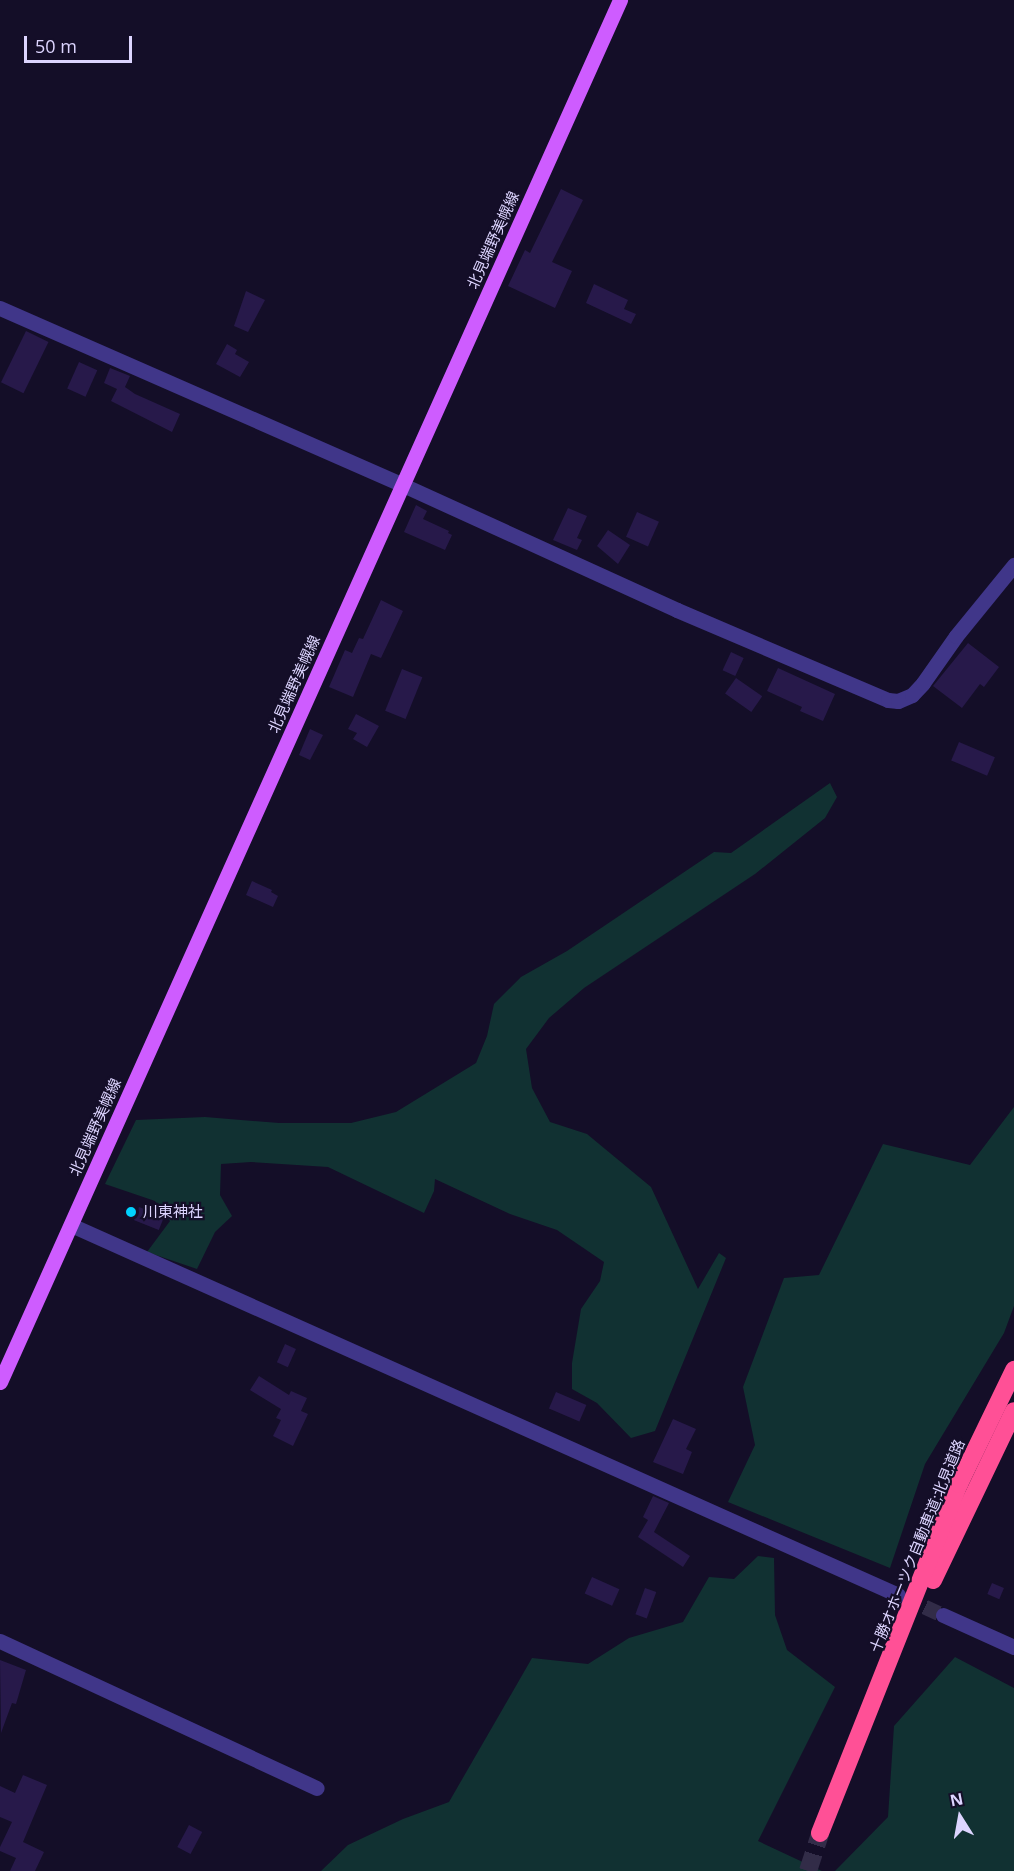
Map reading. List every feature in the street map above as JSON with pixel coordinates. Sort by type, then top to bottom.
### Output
[{"type":"highway","name":"十勝オホーツク自動車道;北見道路","points":[[820,1833],[959,1484],[1014,1370]]},
{"type":"highway","name":"十勝オホーツク自動車道;北見道路","points":[[872,1705],[1014,1411]]},
{"type":"main road","name":"北見端野美幌線","points":[[0,1382],[620,0]]},
{"type":"street","points":[[0,308],[403,485],[677,610],[888,700],[898,701],[912,695],[956,636],[1014,565]]},
{"type":"street","points":[[71,1225],[898,1595]]},
{"type":"street","points":[[943,1615],[1014,1647]]},
{"type":"street","points":[[0,1641],[317,1788]]},
{"type":"green space","points":[[830,783],[837,797],[825,818],[755,874],[584,988],[549,1018],[526,1049],[532,1088],[550,1122],[587,1134],[651,1187],[698,1289],[719,1253],[726,1258],[655,1431],[631,1438],[597,1403],[572,1389],[572,1363],[581,1309],[600,1281],[604,1262],[557,1230],[510,1214],[435,1179],[434,1191],[424,1213],[328,1167],[251,1162],[221,1164],[220,1195],[232,1216],[215,1232],[197,1269],[147,1252],[170,1221],[155,1201],[105,1184],[136,1120],[205,1117],[279,1123],[351,1123],[396,1112],[476,1063],[487,1036],[494,1004],[521,977],[567,951],[714,852],[731,853]]},
{"type":"green space","points":[[1014,1107],[1014,1306],[1004,1333],[925,1464],[890,1568],[728,1502],[755,1445],[743,1387],[784,1278],[819,1275],[883,1144],[970,1165]]},
{"type":"green space","points":[[758,1556],[774,1558],[775,1615],[787,1650],[835,1687],[758,1841],[822,1871],[321,1871],[348,1845],[403,1819],[449,1802],[532,1658],[588,1664],[629,1638],[683,1622],[709,1577],[734,1579]]},
{"type":"green space","points":[[955,1657],[1014,1688],[1014,1871],[835,1871],[888,1817],[894,1726]]},
{"type":"building","points":[[561,189],[583,200],[552,262],[572,271],[555,308],[508,286],[525,250],[530,253]]},
{"type":"building","points":[[594,284],[628,300],[624,309],[636,314],[631,324],[586,303]]},
{"type":"building","points":[[246,291],[265,300],[248,332],[234,326]]},
{"type":"building","points":[[26,331],[48,342],[23,393],[1,382]]},
{"type":"building","points":[[227,344],[237,350],[235,354],[249,362],[240,377],[216,364]]},
{"type":"building","points":[[79,362],[97,370],[85,397],[67,388]]},
{"type":"building","points":[[110,368],[130,376],[125,387],[135,394],[180,414],[172,432],[111,401],[117,389],[104,383]]},
{"type":"building","points":[[416,505],[427,511],[423,519],[449,531],[448,533],[452,535],[445,550],[404,532]]},
{"type":"building","points":[[568,508],[587,516],[577,538],[582,540],[577,550],[553,540]]},
{"type":"building","points":[[637,512],[659,522],[648,546],[626,537]]},
{"type":"building","points":[[608,530],[630,545],[618,564],[597,546]]},
{"type":"building","points":[[381,600],[403,611],[381,658],[371,654],[353,697],[329,687],[345,650],[352,653],[359,638],[363,639]]},
{"type":"building","points":[[968,643],[999,667],[984,687],[980,684],[962,708],[933,686]]},
{"type":"building","points":[[731,652],[744,658],[735,676],[723,670]]},
{"type":"building","points":[[778,668],[835,694],[823,721],[800,711],[802,707],[767,691]]},
{"type":"building","points":[[402,669],[422,677],[406,719],[385,711]]},
{"type":"building","points":[[736,678],[762,696],[751,712],[725,694]]},
{"type":"building","points":[[356,714],[379,726],[367,747],[353,739],[357,733],[348,729]]},
{"type":"building","points":[[310,729],[323,735],[310,760],[299,755]]},
{"type":"building","points":[[959,742],[995,757],[987,776],[951,760]]},
{"type":"building","points":[[252,881],[272,890],[271,892],[278,896],[273,907],[246,895]]},
{"type":"building","points":[[139,1207],[164,1217],[159,1230],[134,1220]]},
{"type":"building","points":[[285,1344],[296,1349],[288,1367],[277,1362]]},
{"type":"building","points":[[259,1376],[289,1395],[291,1391],[307,1398],[301,1411],[308,1414],[293,1446],[273,1436],[281,1420],[276,1418],[281,1409],[250,1390]]},
{"type":"building","points":[[556,1392],[586,1405],[579,1421],[549,1409]]},
{"type":"building","points":[[673,1419],[696,1429],[686,1449],[692,1452],[683,1474],[653,1462]]},
{"type":"building","points":[[653,1496],[669,1503],[654,1532],[690,1556],[683,1567],[638,1537],[648,1520],[643,1517]]},
{"type":"building","points":[[592,1577],[619,1589],[612,1606],[585,1593]]},
{"type":"building","points":[[992,1583],[1004,1588],[999,1599],[987,1594]]},
{"type":"building","points":[[645,1588],[656,1592],[647,1618],[635,1614]]},
{"type":"building","points":[[0,1660],[26,1670],[16,1704],[12,1703],[1,1733]]},
{"type":"building","points":[[23,1775],[47,1785],[23,1842],[44,1852],[35,1871],[10,1871],[16,1858],[0,1851],[0,1847],[12,1822],[0,1817],[0,1786],[15,1793]]},
{"type":"building","points":[[189,1825],[202,1832],[191,1854],[177,1847]]},
{"type":"tunnel","points":[[904,1597],[943,1615]]},
{"type":"tunnel","points":[[808,1871],[820,1833]]},
{"type":"place","name":"川東神社","points":[[131,1212]]}]
